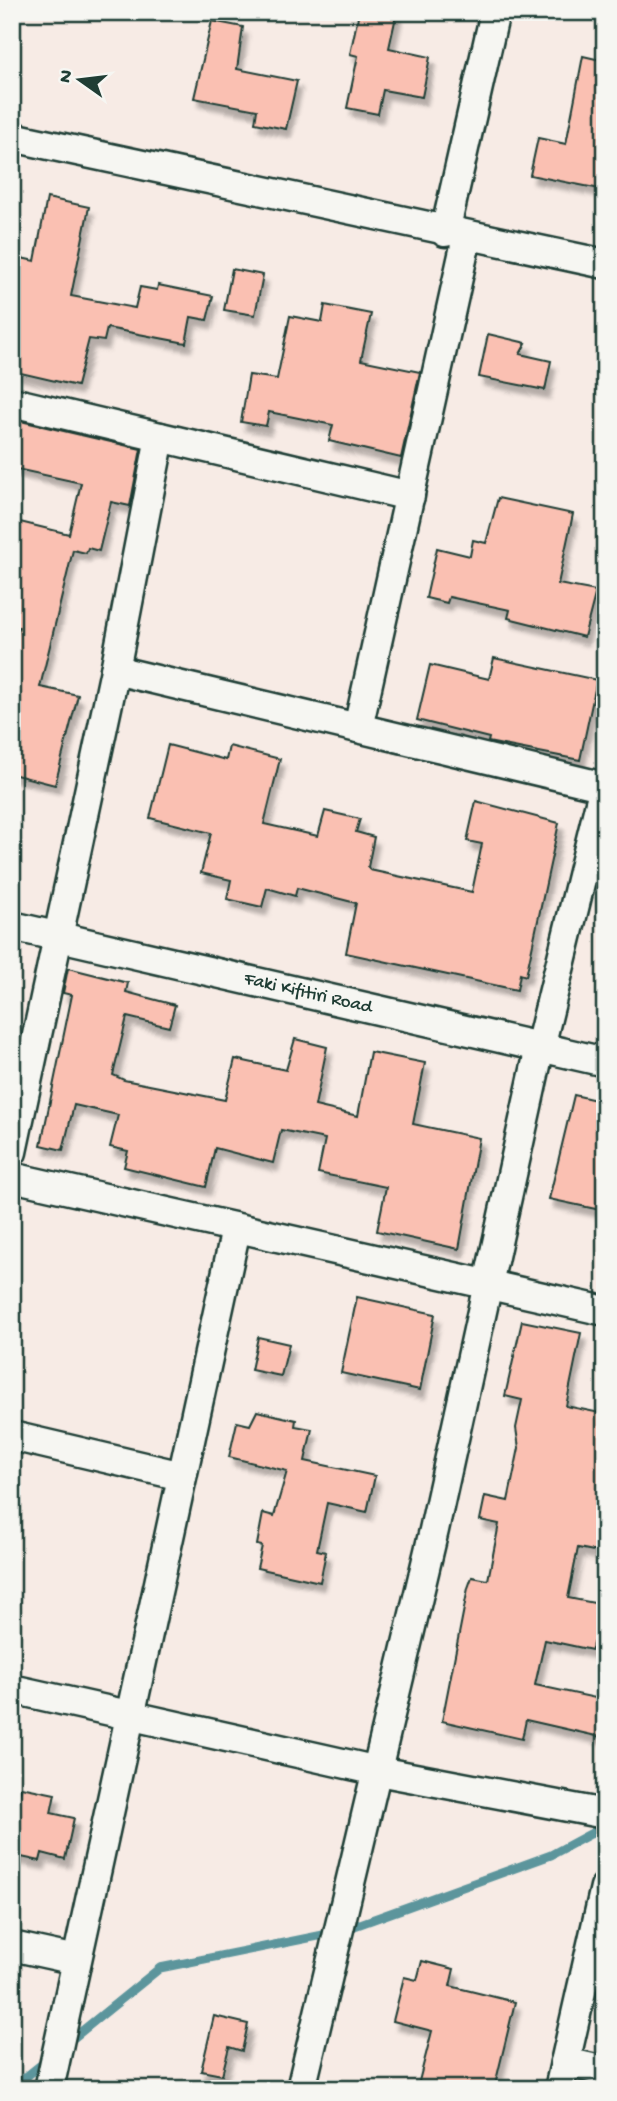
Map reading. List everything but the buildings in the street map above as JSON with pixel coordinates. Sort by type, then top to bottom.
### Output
[{"type":"street","points":[[358,728],[410,496],[495,12]]},
{"type":"street","points":[[12,137],[605,264]]},
{"type":"street","points":[[12,402],[410,496]]},
{"type":"street","points":[[12,1152],[115,670],[160,437]]},
{"type":"street","points":[[115,670],[604,785],[540,1047],[378,1771],[301,2089]]},
{"type":"street","name":"Faki Kifitiri Road","points":[[12,926],[605,1062]]},
{"type":"street","points":[[12,1177],[605,1311]]},
{"type":"street","points":[[49,2089],[236,1229]]},
{"type":"street","points":[[12,1436],[182,1476]]},
{"type":"street","points":[[12,1689],[378,1771],[605,1814]]},
{"type":"street","points":[[605,1887],[562,2076],[605,2071]]},
{"type":"street","points":[[12,1946],[76,1960]]},
{"type":"waterway","points":[[66,2044],[160,1968],[338,1932],[551,1855],[605,1826]]},
{"type":"waterway","points":[[12,2088],[47,2060]]}]
